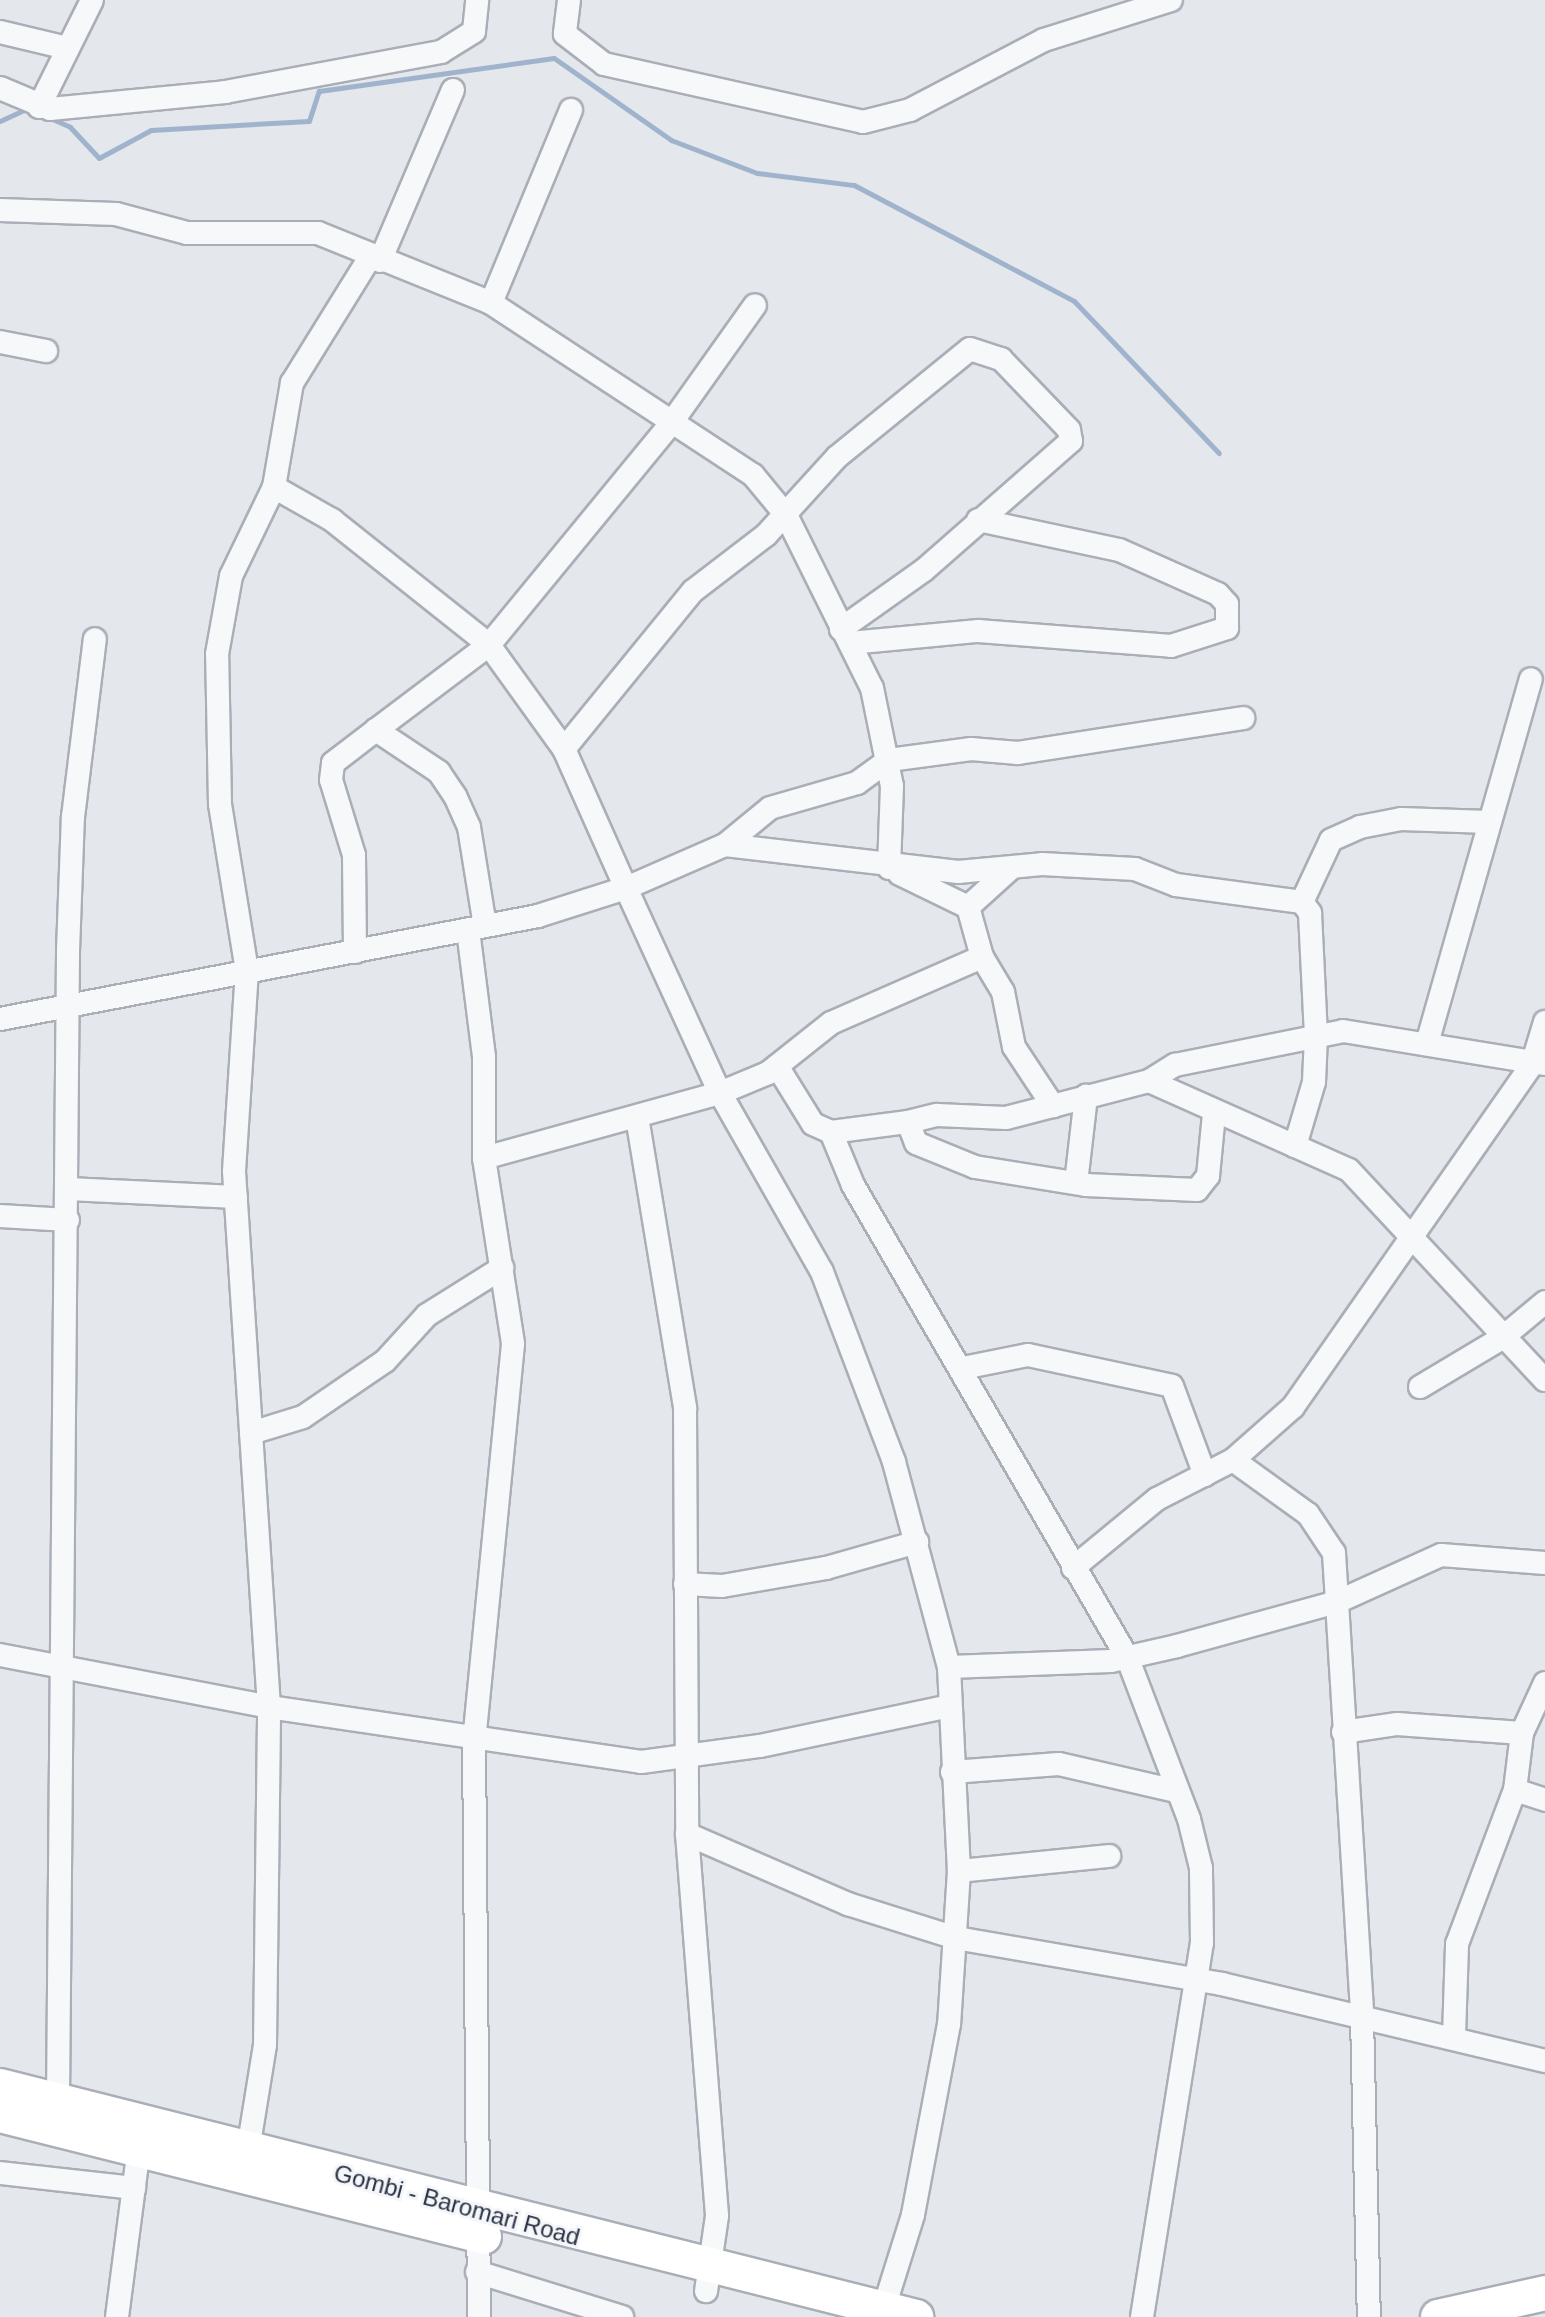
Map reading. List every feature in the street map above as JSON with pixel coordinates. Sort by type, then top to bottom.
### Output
[{"type":"main road","name":"Gombi - Baromari Road","points":[[0,2086],[58,2101],[141,2137],[474,2222],[708,2281],[881,2314],[916,2317]]},
{"type":"main road","name":"Gombi - Baromari Road","points":[[0,2115],[248,2150],[474,2222]]},
{"type":"main road","name":"Gombi - Baromari Road","points":[[708,2281],[808,2317]]},
{"type":"main road","points":[[1438,2317],[1545,2293]]},
{"type":"street","points":[[0,88],[39,107],[225,92],[441,52],[474,31],[477,0]]},
{"type":"street","points":[[569,0],[565,34],[604,64],[863,122],[910,110],[1044,40],[1171,0]]},
{"type":"street","points":[[39,107],[67,48],[96,1]]},
{"type":"street","points":[[0,32],[67,48]]},
{"type":"street","points":[[248,2150],[265,2045],[269,1707],[236,1197],[247,971],[220,804],[217,654],[231,576],[274,487],[292,383],[375,259],[453,90]]},
{"type":"street","points":[[491,303],[571,110]]},
{"type":"street","points":[[0,210],[102,212],[187,233],[305,231],[491,303],[753,475],[786,515],[872,688],[889,760],[889,868]]},
{"type":"street","points":[[355,952],[354,855],[331,780],[333,763],[489,645],[672,422],[755,305]]},
{"type":"street","points":[[0,342],[46,351]]},
{"type":"street","points":[[564,749],[693,591],[786,515],[837,457],[970,349],[1001,359],[1069,430],[1071,441],[846,636]]},
{"type":"street","points":[[274,487],[332,520],[489,645],[564,749],[720,1093],[822,1272],[917,1542],[949,1667],[959,1871],[956,1938],[936,2111],[881,2314]]},
{"type":"street","points":[[846,636],[978,631],[1171,646],[1227,628],[1227,604],[1218,594],[1119,550],[978,520]]},
{"type":"street","points":[[58,2101],[59,1668],[73,817],[95,639]]},
{"type":"street","points":[[1428,1040],[1531,679]]},
{"type":"street","points":[[0,1019],[477,928],[626,888],[725,845],[770,808],[857,783],[889,760],[971,749],[1018,753],[1243,718]]},
{"type":"street","points":[[376,730],[439,772],[455,796],[469,827],[484,1057],[484,1158],[513,1344],[511,1409],[474,1739],[474,2222],[479,2317]]},
{"type":"street","points":[[1302,902],[1331,840],[1360,827],[1401,819],[1489,822]]},
{"type":"street","points":[[725,845],[809,851],[889,868],[1135,869],[1176,885],[1302,902],[1310,913],[1316,1036],[1312,1094],[1295,1146]]},
{"type":"street","points":[[889,868],[968,907],[982,957],[994,969],[1014,1047],[1053,1106]]},
{"type":"street","points":[[968,907],[1010,869]]},
{"type":"street","points":[[484,1158],[720,1093],[777,1066],[831,1023],[982,957]]},
{"type":"street","points":[[1073,1568],[1157,1499],[1233,1460],[1323,1370],[1413,1232],[1539,1064],[1545,1022]]},
{"type":"street","points":[[777,1066],[813,1124],[831,1132],[937,1115],[1006,1118],[1149,1081],[1175,1065],[1316,1036],[1370,1032],[1428,1040],[1539,1064]]},
{"type":"street","points":[[1149,1081],[1214,1114],[1349,1170],[1413,1232],[1502,1338],[1545,1380]]},
{"type":"street","points":[[1076,1183],[1086,1096]]},
{"type":"street","points":[[908,1122],[916,1143],[945,1157],[1076,1183],[1205,1187],[1214,1114]]},
{"type":"street","points":[[637,1117],[685,1408],[687,1834],[695,2007],[714,2153],[708,2281]]},
{"type":"street","points":[[831,1132],[853,1185],[963,1368],[1073,1568],[1127,1657],[1201,1868],[1205,1913],[1142,2317]]},
{"type":"street","points":[[68,1189],[236,1197]]},
{"type":"street","points":[[0,1216],[68,1220]]},
{"type":"street","points":[[251,1433],[303,1417],[385,1361],[427,1315],[502,1268]]},
{"type":"street","points":[[1420,1387],[1502,1338],[1545,1302]]},
{"type":"street","points":[[963,1368],[1028,1355],[1172,1386],[1205,1475]]},
{"type":"street","points":[[1233,1460],[1324,1532],[1334,1553],[1334,1603],[1362,2016],[1369,2317]]},
{"type":"street","points":[[685,1584],[722,1586],[826,1568],[917,1542]]},
{"type":"street","points":[[949,1667],[1127,1657],[1334,1603],[1441,1555],[1545,1563]]},
{"type":"street","points":[[0,1655],[269,1707],[641,1762],[949,1706]]},
{"type":"street","points":[[1454,2036],[1457,1944],[1515,1790],[1522,1733],[1545,1683]]},
{"type":"street","points":[[1343,1732],[1397,1724],[1522,1733]]},
{"type":"street","points":[[952,1772],[1059,1764],[1176,1791]]},
{"type":"street","points":[[1515,1790],[1545,1800]]},
{"type":"street","points":[[687,1834],[848,1904],[956,1938],[1362,2016],[1454,2036],[1545,2061]]},
{"type":"street","points":[[959,1871],[1109,1856]]},
{"type":"street","points":[[117,2317],[141,2137]]},
{"type":"street","points":[[0,2173],[134,2188]]},
{"type":"street","points":[[477,2272],[622,2317]]},
{"type":"waterway","points":[[48,117],[70,127],[99,158],[151,130],[309,121],[319,91],[554,58],[671,140],[757,173],[854,185],[1074,301],[1219,453]]},
{"type":"waterway","points":[[0,121],[28,108]]}]
